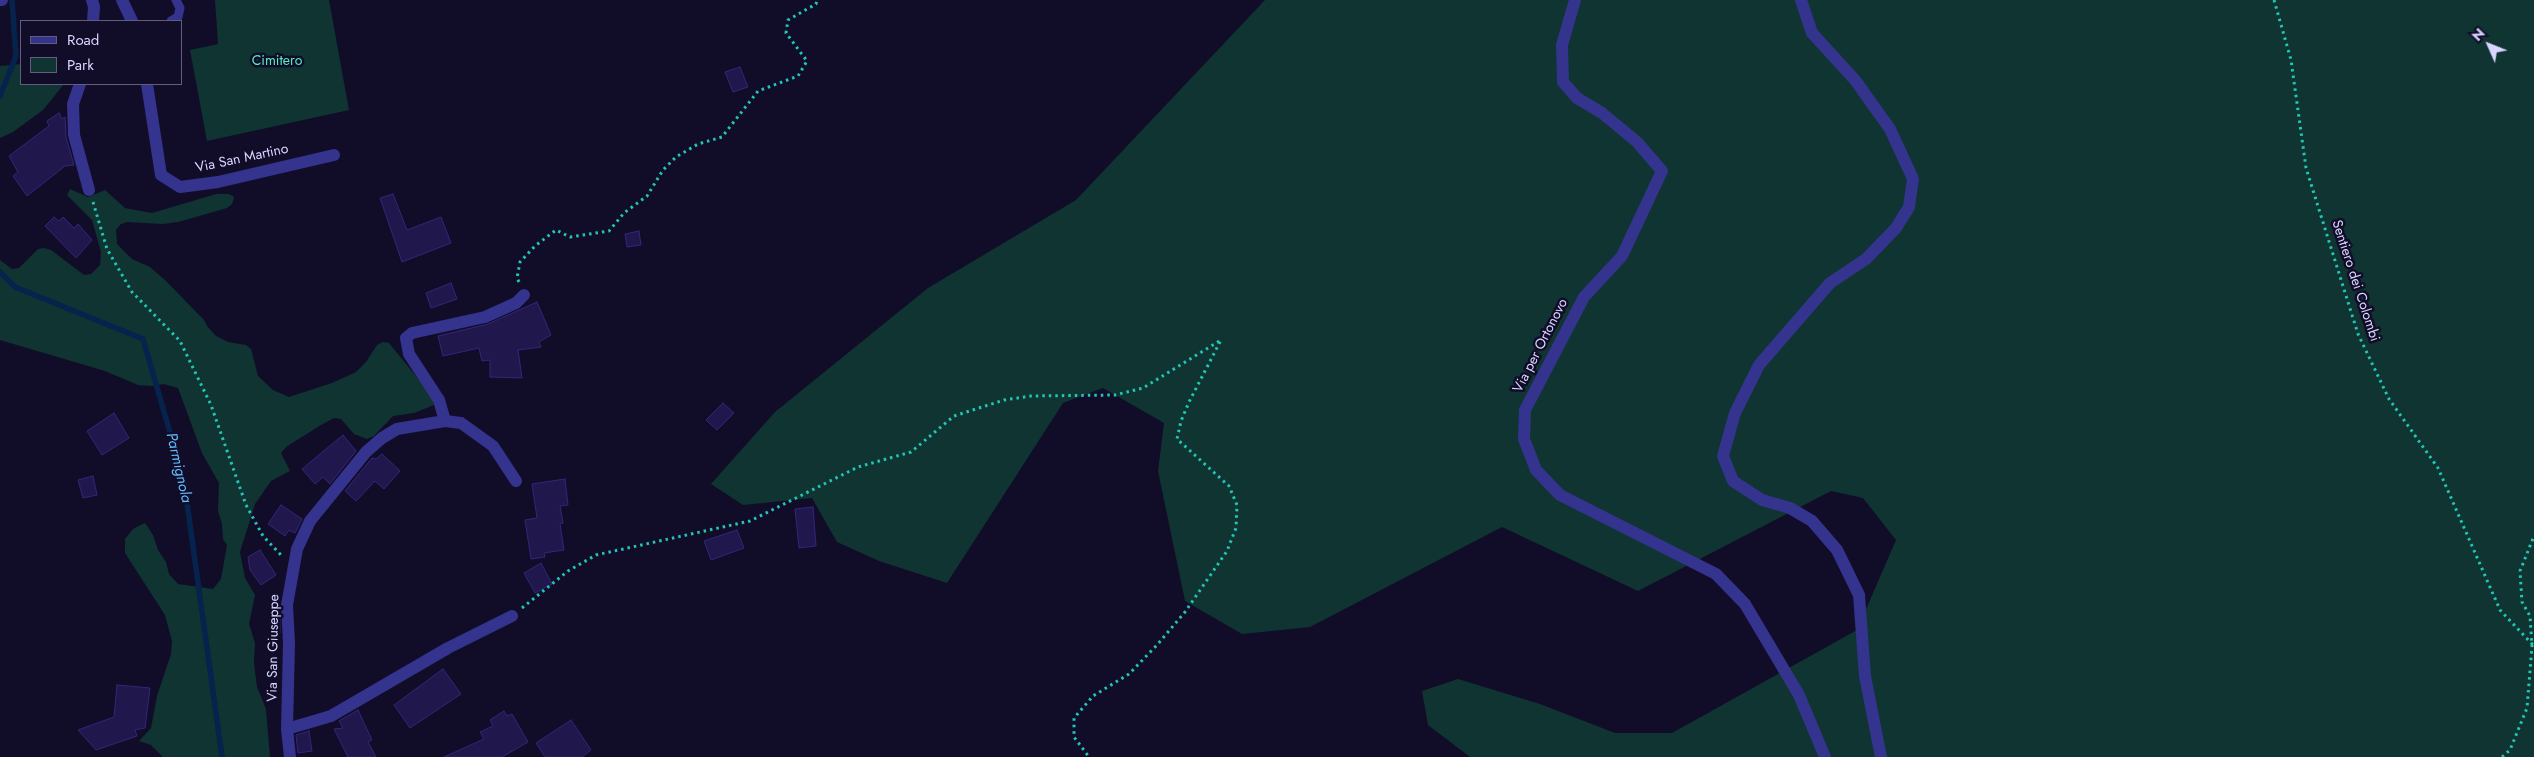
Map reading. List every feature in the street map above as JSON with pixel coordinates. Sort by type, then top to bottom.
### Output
[{"type":"street","points":[[92,0],[94,20]]},
{"type":"street","points":[[122,0],[132,20]]},
{"type":"street","name":"Via per Ortonovo","points":[[1575,0],[1562,46],[1564,82],[1577,98],[1602,113],[1637,142],[1662,171],[1622,256],[1584,297],[1525,410],[1524,439],[1536,470],[1560,496],[1716,574],[1745,604],[1799,695],[1824,757]]},
{"type":"street","points":[[1800,0],[1812,33],[1855,80],[1890,130],[1913,179],[1909,208],[1896,228],[1866,259],[1830,283],[1759,366],[1735,413],[1723,456],[1733,481],[1762,500],[1790,508],[1812,521],[1837,550],[1859,595],[1865,676],[1882,757]]},
{"type":"street","points":[[80,85],[73,104],[74,135],[89,190]]},
{"type":"street","name":"Via San Martino","points":[[147,85],[162,175],[180,187],[218,182],[334,155]]},
{"type":"street","points":[[516,481],[493,446],[461,423],[445,421],[439,400],[409,354],[406,338],[412,333],[485,317],[516,304],[524,295]]},
{"type":"street","name":"Via San Giuseppe","points":[[290,757],[287,729],[289,643],[287,605],[297,549],[310,521],[366,452],[397,429],[445,421]]},
{"type":"street","points":[[287,729],[330,716],[448,648],[512,616]]},
{"type":"lane","points":[[173,20],[178,17],[180,8],[176,0]]},
{"type":"path","points":[[524,295],[517,278],[520,262],[535,246],[556,230],[570,236],[609,231],[624,213],[647,196],[663,170],[676,156],[698,144],[722,137],[758,91],[798,76],[807,61],[786,33],[788,20],[816,4],[817,0]]},
{"type":"path","name":"Sentiero dei Colombi","points":[[2274,0],[2291,60],[2306,168],[2358,334],[2389,399],[2438,468],[2500,610],[2533,646]]},
{"type":"path","points":[[89,190],[107,249],[132,292],[180,341],[211,405],[246,505],[263,536],[294,567]]},
{"type":"path","points":[[512,616],[568,570],[596,555],[750,521],[858,467],[911,452],[954,416],[1004,400],[1030,396],[1115,395],[1143,388],[1221,340],[1188,402],[1177,439],[1229,486],[1237,505],[1236,528],[1227,551],[1185,612],[1163,638],[1129,674],[1093,696],[1074,718],[1074,737],[1089,757]]},
{"type":"path","points":[[2502,757],[2510,750],[2527,708],[2533,646],[2530,616],[2522,602],[2520,571],[2534,536]]},
{"type":"green space","name":"Cimitero","points":[[215,0],[329,0],[349,110],[207,141],[190,50],[218,44]]},
{"type":"green space","points":[[1265,0],[2534,0],[2534,757],[1470,757],[1428,725],[1422,691],[1458,679],[1540,704],[1615,733],[1672,733],[1857,630],[1896,540],[1863,498],[1831,491],[1638,591],[1502,527],[1310,627],[1242,634],[1185,601],[1158,471],[1164,423],[1103,388],[1063,403],[947,583],[879,561],[837,542],[812,498],[743,505],[711,484],[775,412],[928,288],[1076,200]]},
{"type":"green space","points":[[20,64],[20,85],[63,85],[43,110],[13,132],[0,138],[0,66]]},
{"type":"green space","points":[[70,189],[88,197],[105,190],[125,208],[152,213],[216,194],[229,194],[234,197],[232,204],[227,208],[178,222],[163,224],[127,222],[121,224],[116,230],[117,244],[132,259],[150,267],[165,280],[204,320],[216,336],[228,342],[246,345],[251,349],[258,376],[273,390],[289,397],[332,383],[356,372],[366,362],[377,345],[383,342],[389,343],[433,397],[434,405],[414,413],[393,416],[374,436],[367,439],[354,434],[341,419],[334,418],[321,425],[286,447],[281,453],[290,471],[271,481],[255,504],[240,552],[245,578],[255,595],[249,624],[255,643],[254,663],[257,687],[266,709],[270,757],[163,757],[151,745],[139,741],[151,728],[157,696],[171,654],[172,641],[165,615],[125,553],[125,539],[133,529],[145,523],[166,562],[169,574],[178,584],[213,589],[221,579],[227,545],[223,539],[222,524],[218,511],[219,483],[202,453],[178,388],[164,384],[138,385],[105,371],[0,340],[0,260],[12,269],[19,268],[38,249],[44,248],[51,250],[84,275],[91,274],[100,265],[101,252],[92,220],[67,195]]},
{"type":"building","points":[[740,67],[748,87],[733,92],[725,72]]},
{"type":"building","points":[[59,113],[62,119],[65,117],[66,137],[74,165],[65,166],[27,196],[13,176],[18,172],[9,156],[49,126],[47,121]]},
{"type":"building","points":[[393,194],[407,230],[441,217],[451,243],[402,262],[380,198]]},
{"type":"building","points":[[54,217],[59,221],[63,217],[74,228],[78,224],[92,240],[76,258],[45,226]]},
{"type":"building","points":[[639,231],[641,245],[627,247],[625,234]]},
{"type":"building","points":[[451,283],[457,299],[431,308],[426,293]]},
{"type":"building","points":[[537,302],[551,335],[539,342],[541,347],[518,350],[522,378],[490,377],[490,360],[482,361],[479,348],[443,356],[438,336],[488,324]]},
{"type":"building","points":[[723,403],[734,413],[717,430],[706,420]]},
{"type":"building","points":[[114,413],[129,438],[102,455],[87,431]]},
{"type":"building","points":[[343,435],[356,451],[330,484],[323,477],[315,484],[302,469]]},
{"type":"building","points":[[382,454],[400,471],[384,489],[375,481],[356,501],[345,491],[372,458],[376,459]]},
{"type":"building","points":[[93,476],[97,495],[83,498],[78,480]]},
{"type":"building","points":[[565,479],[568,505],[560,506],[563,523],[560,524],[564,550],[544,553],[545,557],[531,559],[525,520],[537,518],[532,484]]},
{"type":"building","points":[[281,505],[302,519],[295,533],[289,530],[285,536],[268,524]]},
{"type":"building","points":[[813,507],[816,546],[799,548],[795,509]]},
{"type":"building","points":[[737,530],[744,548],[711,560],[704,541]]},
{"type":"building","points":[[260,550],[276,575],[261,585],[250,570],[248,557]]},
{"type":"building","points":[[541,563],[552,584],[535,593],[524,573]]},
{"type":"building","points":[[270,618],[280,618],[280,633],[270,633]]},
{"type":"building","points":[[443,669],[461,694],[410,728],[394,705]]},
{"type":"building","points":[[117,685],[150,688],[145,728],[135,730],[137,736],[96,750],[78,730],[114,717]]},
{"type":"building","points":[[358,710],[372,740],[368,742],[376,757],[348,757],[334,729],[343,728],[339,721]]},
{"type":"building","points":[[504,711],[507,716],[512,714],[528,742],[502,757],[444,757],[484,739],[480,732],[493,726],[490,720]]},
{"type":"building","points":[[571,720],[591,750],[582,757],[545,757],[536,743]]},
{"type":"building","points":[[309,731],[312,751],[298,753],[296,735]]},
{"type":"waterway","name":"Parmignola","points":[[0,96],[16,56],[12,0]]},
{"type":"waterway","name":"Parmignola","points":[[0,272],[15,287],[143,339],[184,481],[222,757]]}]
